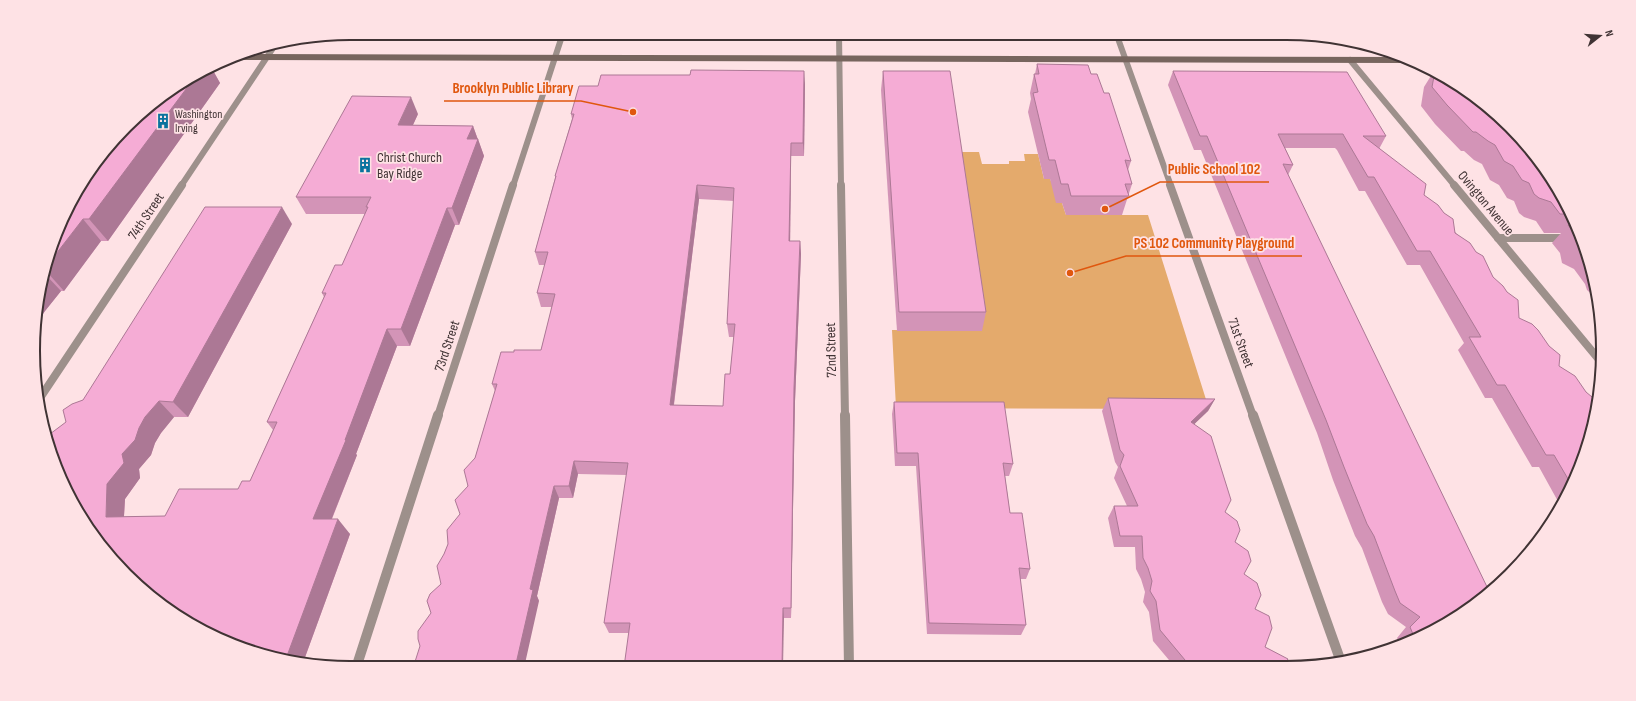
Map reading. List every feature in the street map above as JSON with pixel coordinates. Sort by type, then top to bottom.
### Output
[{"type":"street","name":"73rd Street","points":[[358,661],[561,40]]},
{"type":"street","name":"72nd Street","points":[[839,40],[849,661]]},
{"type":"street","name":"71st Street","points":[[1119,40],[1339,656]]},
{"type":"street","name":"74th Street","points":[[43,393],[272,51]]},
{"type":"street","points":[[249,57],[1394,60]]},
{"type":"street","name":"Ovington Avenue","points":[[1350,60],[1596,356]]},
{"type":"street","points":[[1498,238],[1575,238]]},
{"type":"shaded area","points":[[957,152],[979,152],[982,164],[1009,164],[1009,161],[1025,161],[1024,154],[1038,154],[1044,179],[1050,179],[1062,203],[1066,215],[1148,215],[1209,409],[896,408],[892,330],[982,331]]},
{"type":"building","points":[[1037,64],[1088,65],[1091,74],[1097,74],[1104,93],[1109,93],[1131,161],[1125,160],[1132,184],[1125,184],[1129,196],[1071,196],[1068,184],[1061,184],[1055,160],[1049,160],[1033,93],[1038,92],[1034,74],[1039,74]]},
{"type":"building","points":[[691,70],[804,71],[803,143],[791,143],[789,241],[800,241],[794,388],[791,608],[783,608],[782,661],[625,661],[630,623],[604,623],[628,463],[574,461],[569,486],[554,486],[530,589],[533,590],[517,661],[415,661],[420,646],[418,631],[431,613],[427,601],[430,594],[441,584],[437,566],[448,544],[447,530],[460,514],[455,500],[468,486],[464,470],[475,458],[497,384],[492,384],[501,352],[514,352],[514,350],[541,350],[555,294],[537,293],[548,252],[535,252],[555,176],[574,114],[571,114],[579,86],[598,86],[601,75],[690,75]],"holes":[[[697,185],[734,188],[727,324],[735,324],[730,374],[725,374],[723,406],[670,405]]]},
{"type":"building","points":[[883,71],[950,71],[986,312],[899,312]]},
{"type":"building","points":[[1173,71],[1347,72],[1386,136],[1363,136],[1426,184],[1424,195],[1438,205],[1444,213],[1453,219],[1455,233],[1470,243],[1476,252],[1483,256],[1493,277],[1507,292],[1518,300],[1519,318],[1532,324],[1538,330],[1549,346],[1560,355],[1559,366],[1575,376],[1586,392],[1592,397],[1580,450],[1568,479],[1554,455],[1546,455],[1505,385],[1497,385],[1469,337],[1481,337],[1430,251],[1417,251],[1374,177],[1368,177],[1343,134],[1278,134],[1293,165],[1283,164],[1487,587],[1458,609],[1423,629],[1413,633],[1410,627],[1420,617],[1400,603],[1374,536],[1367,524],[1326,420],[1207,136],[1200,136]]},
{"type":"building","points":[[1434,78],[1475,104],[1505,131],[1532,161],[1544,178],[1564,214],[1560,214],[1551,202],[1539,198],[1534,194],[1529,183],[1522,180],[1513,166],[1504,161],[1495,145],[1476,132],[1473,132],[1432,87]]},
{"type":"building","points":[[188,86],[89,219],[83,219],[55,255],[72,213],[92,178],[104,161],[146,117],[161,104]]},
{"type":"building","points":[[352,96],[411,97],[398,125],[473,126],[467,139],[478,139],[452,208],[447,208],[401,329],[387,329],[346,440],[313,519],[338,519],[288,654],[251,645],[213,629],[178,609],[161,597],[131,570],[104,540],[82,506],[72,488],[56,450],[51,433],[66,422],[63,410],[72,404],[83,400],[205,207],[282,207],[173,402],[159,401],[145,417],[135,440],[122,454],[124,463],[107,484],[106,517],[165,516],[179,489],[238,489],[242,481],[250,481],[277,422],[267,422],[326,293],[322,293],[335,265],[342,265],[371,197],[296,197]]},
{"type":"building","points":[[1108,398],[1215,399],[1191,422],[1211,436],[1231,500],[1225,512],[1237,521],[1240,530],[1235,542],[1248,551],[1251,561],[1244,574],[1257,583],[1261,595],[1255,609],[1269,616],[1272,628],[1265,647],[1288,659],[1287,661],[1186,661],[1160,630],[1156,601],[1150,591],[1152,581],[1143,558],[1142,536],[1120,536],[1114,506],[1138,506],[1120,466],[1124,455],[1120,450]]},
{"type":"building","points":[[894,402],[1004,402],[1013,464],[1003,463],[1010,513],[1022,513],[1030,569],[1019,568],[1026,625],[929,623],[918,453],[897,453]]},
{"type":"place","name":"Brooklyn Public Library","points":[[633,112]]},
{"type":"place","name":"Washington Irving","points":[[163,121]]},
{"type":"place","name":"Christ Church Bay Ridge","points":[[365,165]]},
{"type":"place","name":"Public School 102","points":[[1105,209]]},
{"type":"place","name":"PS 102 Community Playground","points":[[1070,273]]}]
